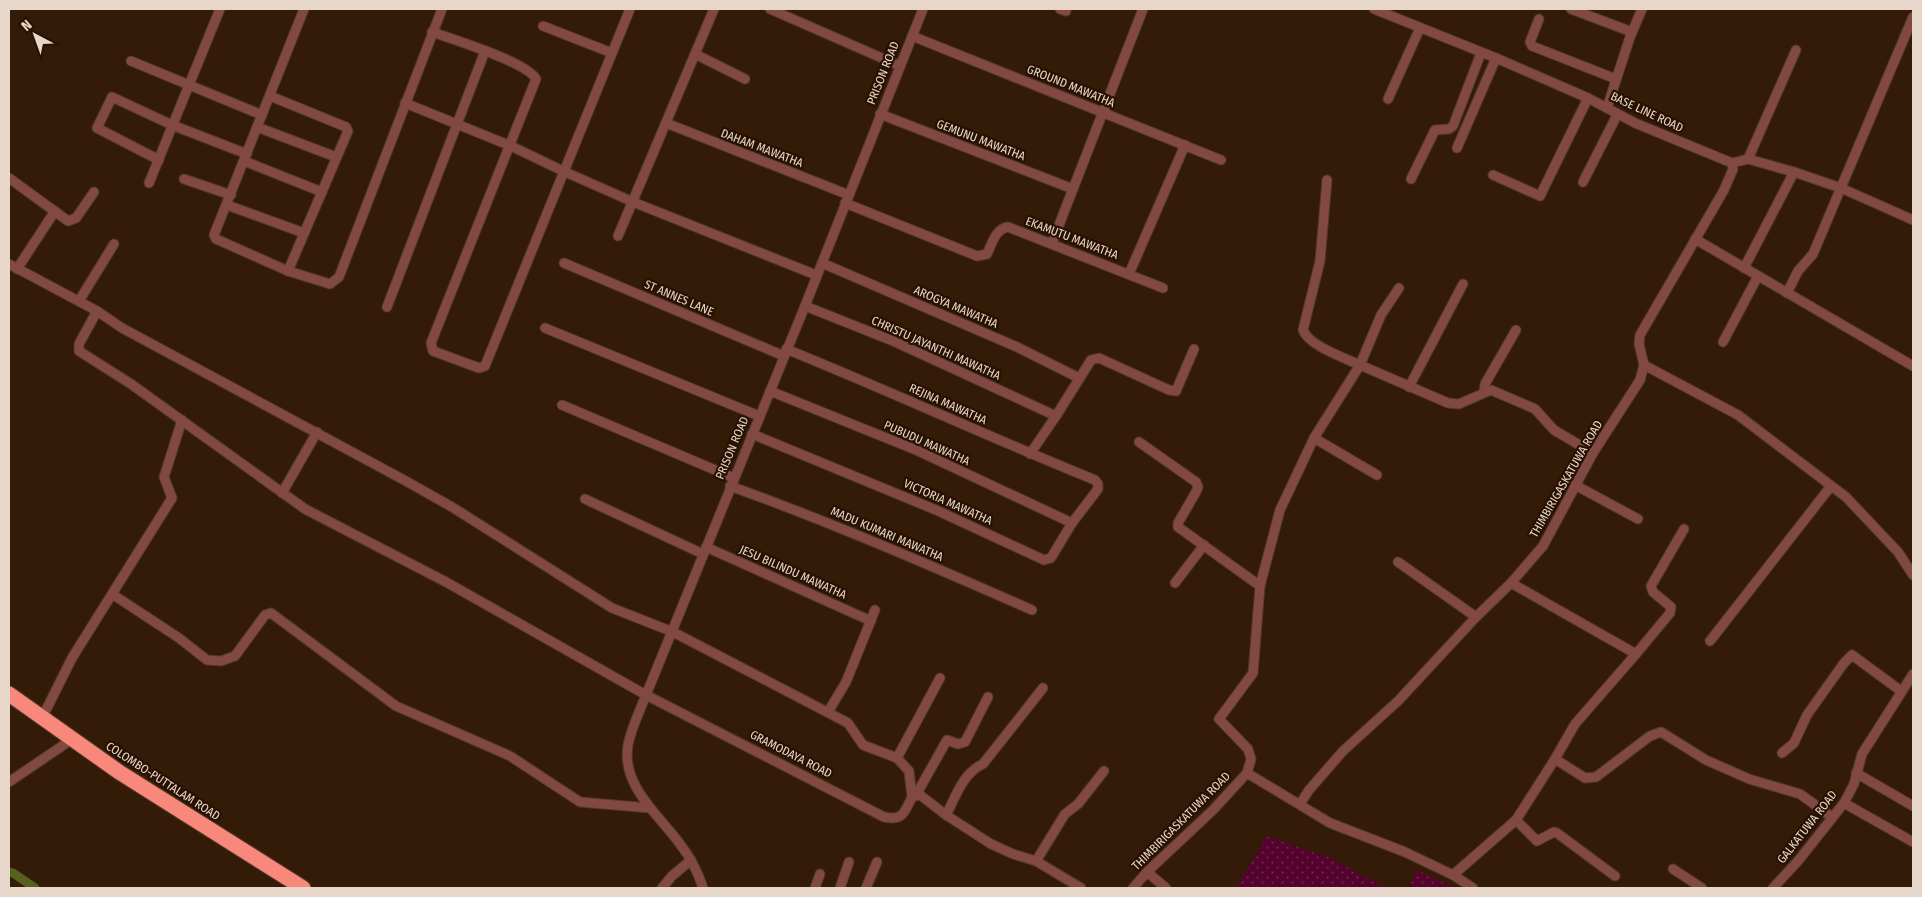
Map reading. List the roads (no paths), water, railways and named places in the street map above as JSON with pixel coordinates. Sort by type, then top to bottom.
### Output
[{"type":"highway","name":"COLOMBO-PUTTALAM ROAD","points":[[9,694],[119,772],[303,888]]},
{"type":"highway","name":"COLOMBO-PUTTALAM ROAD","points":[[9,705],[115,778],[287,888]]},
{"type":"street","points":[[150,183],[220,9]]},
{"type":"street","points":[[304,9],[214,235],[215,238],[288,271],[330,284],[339,276],[442,9]]},
{"type":"street","points":[[432,32],[485,51],[528,71],[536,79],[511,146],[431,343],[433,351],[480,368],[485,366],[630,9]]},
{"type":"street","points":[[618,236],[714,9]]},
{"type":"street","points":[[770,9],[900,66]]},
{"type":"street","name":"PRISON ROAD","points":[[702,888],[691,860],[638,790],[630,770],[628,746],[646,695],[704,550],[805,306],[923,9]]},
{"type":"street","points":[[1052,243],[1143,9]]},
{"type":"street","name":"BASE LINE ROAD","points":[[1374,9],[1496,58],[1588,98],[1635,124],[1732,163]]},
{"type":"street","points":[[1571,9],[1632,32]]},
{"type":"street","points":[[1606,108],[1632,32],[1642,9]]},
{"type":"street","points":[[1787,293],[1798,271],[1813,254],[1913,17]]},
{"type":"street","points":[[1539,20],[1530,42],[1532,46],[1616,79]]},
{"type":"street","points":[[543,26],[612,53]]},
{"type":"street","points":[[1388,99],[1420,28]]},
{"type":"street","name":"GROUND MAWATHA","points":[[912,36],[1221,160]]},
{"type":"street","points":[[1748,159],[1796,50]]},
{"type":"street","points":[[387,307],[485,51]]},
{"type":"street","points":[[1411,179],[1434,130],[1452,126],[1481,53]]},
{"type":"street","points":[[695,54],[745,78]]},
{"type":"street","points":[[1457,148],[1496,58]]},
{"type":"street","points":[[131,61],[262,115]]},
{"type":"street","points":[[270,96],[348,128],[288,271]]},
{"type":"street","points":[[159,160],[96,126],[112,97],[172,126],[322,192]]},
{"type":"street","points":[[1493,175],[1540,196],[1588,98]]},
{"type":"street","points":[[405,103],[511,146],[633,202],[816,276]]},
{"type":"street","name":"GEMUNU MAWATHA","points":[[880,114],[1073,189]]},
{"type":"street","points":[[1583,182],[1617,115]]},
{"type":"street","name":"DAHAM MAWATHA","points":[[666,123],[847,199]]},
{"type":"street","points":[[257,127],[336,157]]},
{"type":"street","points":[[1129,274],[1185,145]]},
{"type":"street","points":[[1913,220],[1841,188],[1794,172],[1748,159],[1732,163],[1733,169],[1724,190],[1640,335],[1639,344],[1644,365],[1738,415],[1846,497],[1898,552],[1913,575]]},
{"type":"street","points":[[1744,268],[1794,172]]},
{"type":"street","points":[[9,178],[68,221],[72,221],[94,192]]},
{"type":"street","points":[[184,178],[230,195]]},
{"type":"street","points":[[1328,180],[1320,261],[1303,330],[1306,336],[1328,350],[1448,403],[1459,404],[1491,390],[1535,409],[1554,430],[1593,454]]},
{"type":"street","name":"EKAMUTU MAWATHA","points":[[847,199],[977,256],[987,254],[996,233],[1002,228],[1008,227],[1163,288]]},
{"type":"street","points":[[227,205],[304,233]]},
{"type":"street","points":[[55,211],[13,266],[97,311],[122,328],[317,432],[452,507],[612,608],[672,632],[848,723],[863,745],[896,758],[909,771],[914,796],[920,795],[946,815],[991,844],[1013,854],[1036,860],[1080,888]]},
{"type":"street","points":[[1695,239],[1913,366]]},
{"type":"street","points":[[79,301],[114,244]]},
{"type":"street","name":"ST ANNES LANE","points":[[564,263],[785,353]]},
{"type":"street","name":"AROGYA MAWATHA","points":[[822,263],[1017,347],[1079,378]]},
{"type":"street","points":[[1723,342],[1758,276]]},
{"type":"street","points":[[1409,387],[1463,284]]},
{"type":"street","points":[[1247,772],[1251,759],[1248,749],[1219,719],[1253,673],[1260,586],[1280,510],[1314,438],[1360,365],[1381,315],[1398,288]]},
{"type":"street","name":"CHRISTU JAYANTHI MAWATHA","points":[[805,306],[893,341],[1056,416]]},
{"type":"street","points":[[97,311],[78,344],[79,351],[182,420],[282,493],[305,509],[446,582],[646,695]]},
{"type":"street","points":[[545,328],[759,416]]},
{"type":"street","points":[[1484,392],[1486,384],[1516,330]]},
{"type":"street","points":[[1030,454],[1091,360],[1098,358],[1169,390],[1176,390],[1194,349]]},
{"type":"street","name":"REJINA MAWATHA","points":[[785,353],[853,376],[1030,454],[1095,480],[1098,484]]},
{"type":"street","name":"THIMBIRIGASKATUWA ROAD","points":[[1300,804],[1309,790],[1343,751],[1398,701],[1476,617],[1511,583],[1543,546],[1574,485],[1640,380],[1644,365]]},
{"type":"street","name":"PUBUDU MAWATHA","points":[[770,390],[916,450],[1072,523]]},
{"type":"street","name":"MADU KUMARI MAWATHA","points":[[562,405],[732,482],[875,541],[1032,610]]},
{"type":"street","points":[[42,718],[72,658],[172,498],[164,477],[182,420]]},
{"type":"street","points":[[282,493],[317,432]]},
{"type":"street","name":"VICTORIA MAWATHA","points":[[752,434],[936,510],[1044,560],[1051,558],[1072,523],[1098,489],[1098,484]]},
{"type":"street","points":[[1314,438],[1377,475]]},
{"type":"street","points":[[1139,442],[1196,482],[1198,487],[1196,492],[1178,523],[1178,527],[1260,586]]},
{"type":"street","points":[[1574,485],[1638,519]]},
{"type":"street","points":[[1710,641],[1832,486]]},
{"type":"street","name":"JESU BILINDU MAWATHA","points":[[585,499],[870,621]]},
{"type":"street","points":[[1453,875],[1516,820],[1556,759],[1575,724],[1670,613],[1672,607],[1653,592],[1651,586],[1684,529]]},
{"type":"street","points":[[1175,583],[1204,545]]},
{"type":"street","points":[[1398,562],[1476,617]]},
{"type":"street","points":[[1511,583],[1636,654]]},
{"type":"street","points":[[112,594],[179,638],[207,660],[221,661],[235,656],[265,615],[271,613],[396,706],[510,756],[580,802],[650,808]]},
{"type":"street","points":[[828,712],[846,682],[875,610]]},
{"type":"street","points":[[1782,753],[1794,743],[1807,715],[1844,663],[1852,656],[1902,691]]},
{"type":"street","name":"GALKATUWA ROAD","points":[[1773,888],[1798,861],[1844,803],[1854,784],[1862,754],[1913,674]]},
{"type":"street","points":[[896,758],[940,678]]},
{"type":"street","points":[[946,815],[966,777],[974,768],[983,764],[1043,688]]},
{"type":"street","name":"GRAMODAYA ROAD","points":[[646,695],[884,817],[895,819],[902,815],[947,740],[958,744],[965,742],[988,697]]},
{"type":"street","points":[[1556,759],[1585,778],[1596,777],[1650,736],[1661,732],[1706,760],[1749,779],[1800,794],[1832,817]]},
{"type":"street","points":[[9,782],[65,744]]},
{"type":"street","points":[[1036,860],[1065,814],[1078,804],[1104,771]]},
{"type":"street","name":"THIMBIRIGASKATUWA ROAD","points":[[1133,888],[1147,872],[1213,810],[1247,772],[1330,823],[1405,852],[1453,875],[1473,888]]},
{"type":"street","points":[[1856,773],[1913,806]]},
{"type":"street","points":[[1844,803],[1913,842]]},
{"type":"street","points":[[1516,820],[1537,840],[1554,832],[1557,833],[1615,876]]},
{"type":"street","points":[[662,888],[672,876],[691,860]]},
{"type":"street","points":[[840,888],[850,862]]},
{"type":"street","points":[[866,888],[877,862]]},
{"type":"street","points":[[1673,869],[1702,888]]},
{"type":"street","points":[[1147,872],[1166,888]]},
{"type":"street","points":[[815,888],[820,874]]},
{"type":"waterway","points":[[9,872],[35,888]]}]
